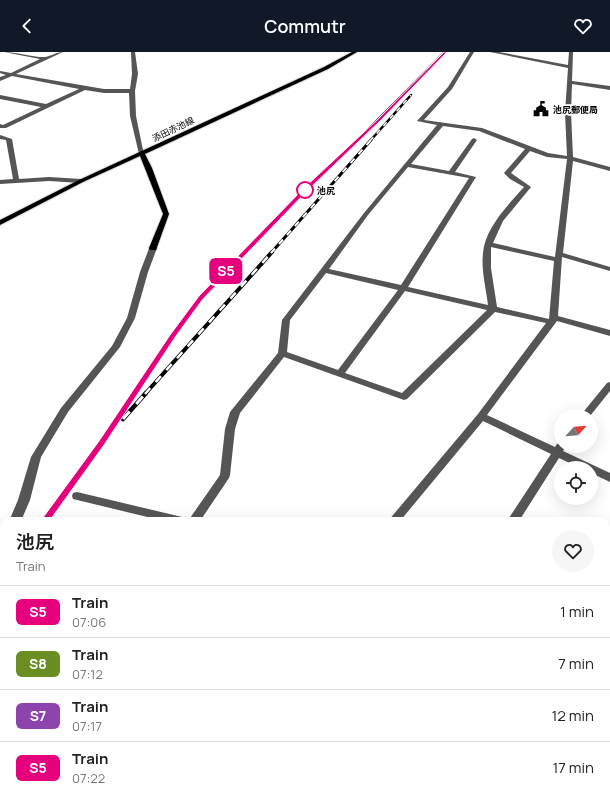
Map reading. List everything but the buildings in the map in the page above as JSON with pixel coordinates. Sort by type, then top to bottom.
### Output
[{"type":"main road","name":"添田赤池線","points":[[0,223],[81,182],[326,68],[354,52]]},
{"type":"main road","points":[[142,154],[150,168],[166,214],[153,248]]},
{"type":"street","points":[[6,52],[46,59]]},
{"type":"street","points":[[0,79],[61,52]]},
{"type":"street","points":[[134,52],[135,74],[132,91],[133,116],[142,154]]},
{"type":"street","points":[[472,52],[450,88],[420,121],[480,129],[547,155],[570,158],[610,169]]},
{"type":"street","points":[[492,52],[571,67]]},
{"type":"street","points":[[397,517],[481,416],[552,320],[570,158],[568,113],[571,52]]},
{"type":"street","points":[[0,72],[104,91],[132,91]]},
{"type":"street","points":[[570,82],[610,88]]},
{"type":"street","points":[[0,126],[4,127],[84,88]]},
{"type":"street","points":[[0,97],[46,106]]},
{"type":"street","points":[[197,517],[225,474],[230,429],[235,412],[282,353],[286,320],[366,214],[441,124]]},
{"type":"street","points":[[0,137],[9,139],[16,180]]},
{"type":"street","points":[[451,173],[474,140]]},
{"type":"street","points":[[493,309],[487,268],[489,244],[504,213],[528,187],[512,178],[507,173],[529,148]]},
{"type":"street","points":[[340,373],[403,289],[473,177],[407,165]]},
{"type":"street","points":[[0,182],[49,179],[81,182]]},
{"type":"street","points":[[489,244],[558,257],[610,269]]},
{"type":"street","points":[[17,517],[24,500],[36,457],[64,410],[95,370],[116,347],[131,318],[144,272],[153,248]]},
{"type":"street","points":[[324,270],[493,309],[610,333]]},
{"type":"street","points":[[282,353],[404,397],[493,309]]},
{"type":"street","points":[[591,409],[610,385]]},
{"type":"street","points":[[481,416],[554,447]]},
{"type":"street","points":[[516,517],[556,453]]},
{"type":"street","points":[[564,453],[577,461]]},
{"type":"street","points":[[598,473],[610,478]]},
{"type":"street","points":[[77,496],[165,517]]},
{"type":"railway","points":[[358,140],[445,52]]},
{"type":"railway","points":[[370,141],[411,95]]},
{"type":"railway","points":[[244,253],[305,190],[358,140]]},
{"type":"railway","points":[[271,253],[371,140]]},
{"type":"railway","points":[[133,394],[201,297],[245,252]]},
{"type":"railway","points":[[145,394],[272,252]]},
{"type":"railway","points":[[48,517],[101,443],[134,393]]},
{"type":"railway","points":[[123,419],[146,393]]},
{"type":"train","name":"S5","points":[[48,517],[101,443],[201,297],[305,190],[379,120],[445,52]]},
{"type":"place","name":"池尻郵便局","points":[[541,109]]},
{"type":"place","name":"池尻","points":[[305,190]]}]
